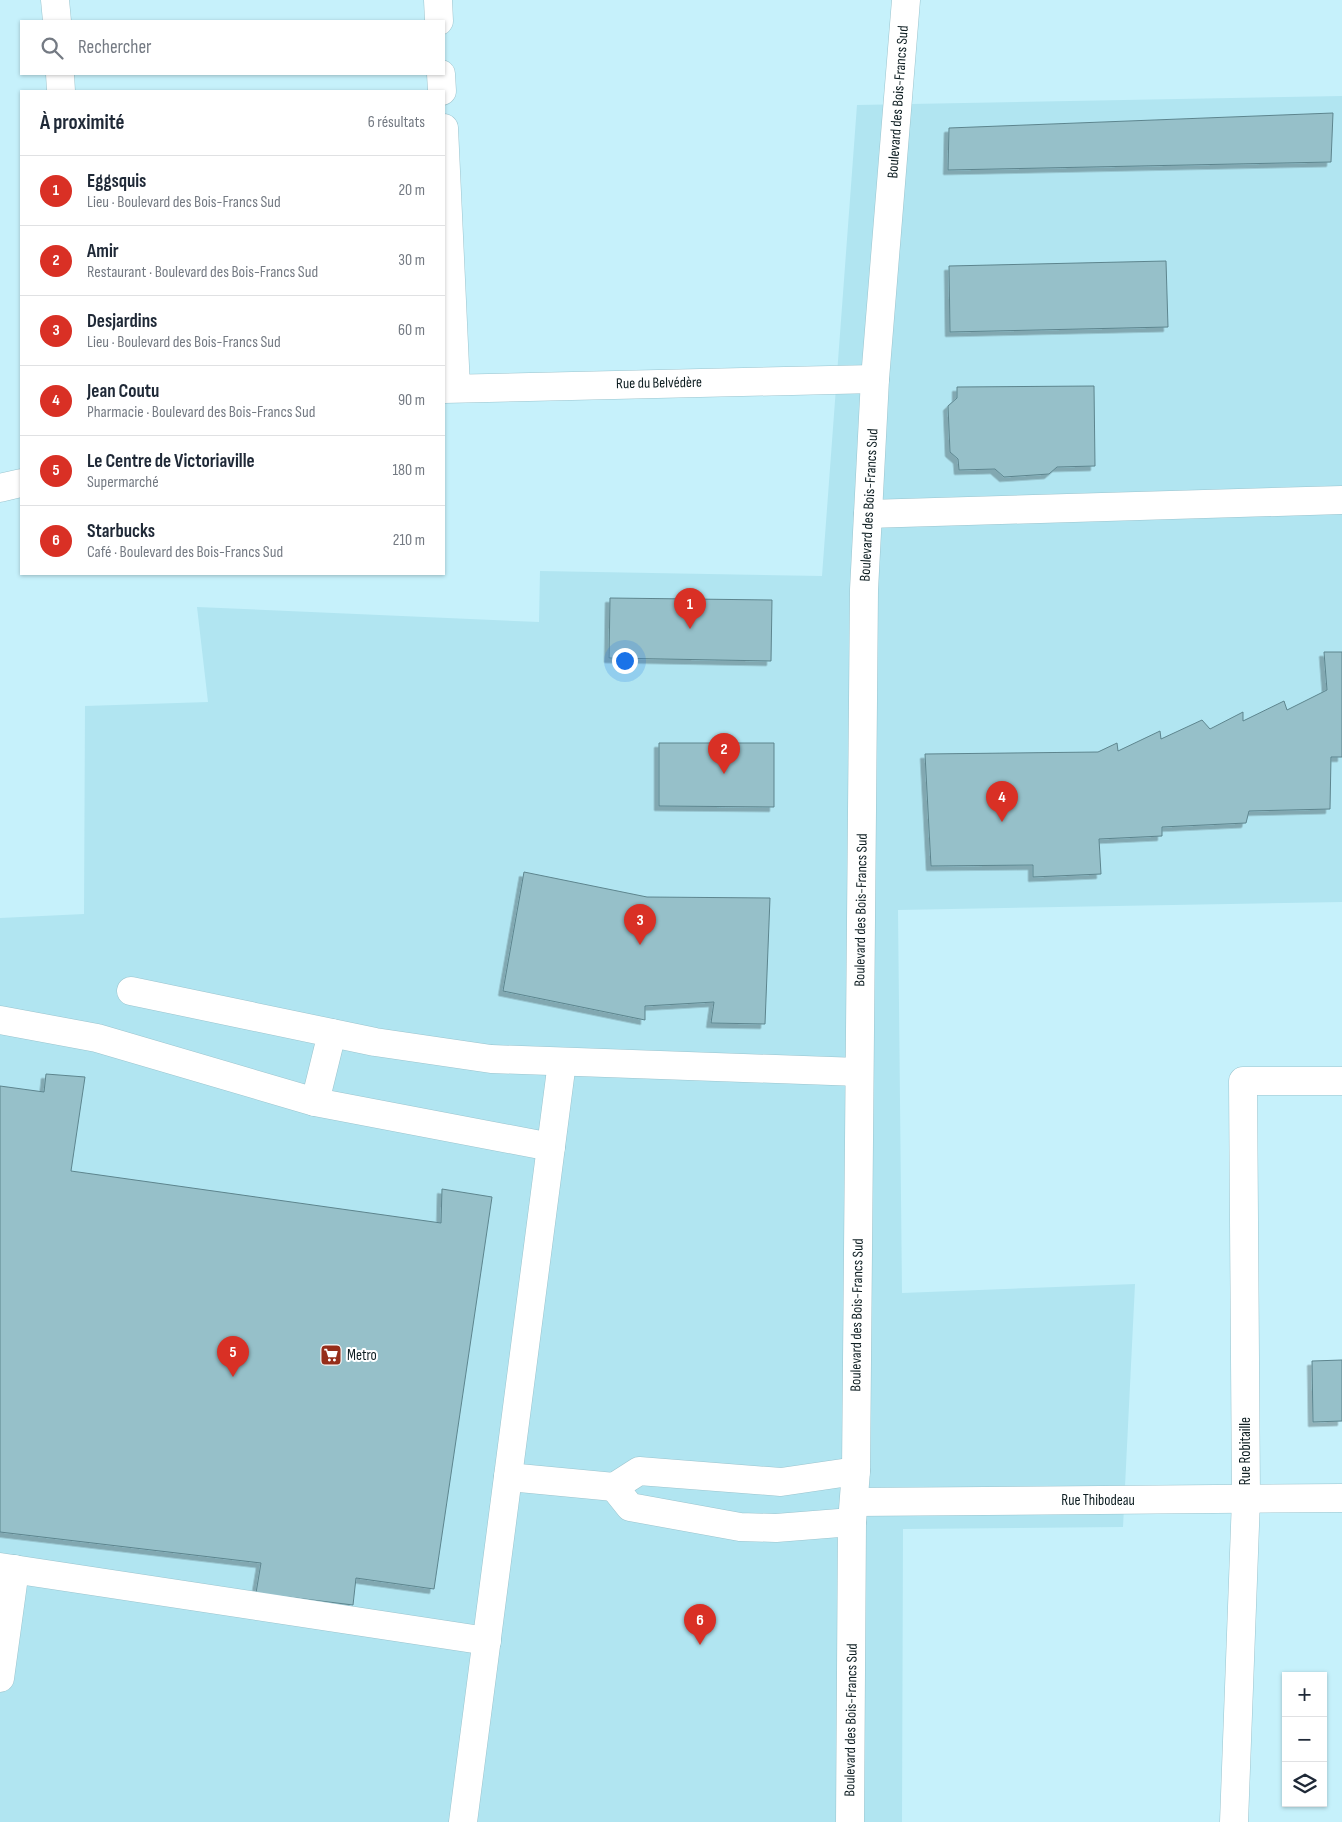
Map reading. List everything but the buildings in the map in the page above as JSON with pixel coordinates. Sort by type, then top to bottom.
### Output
[{"type":"street","points":[[55,0],[57,20]]},
{"type":"street","points":[[438,0],[439,20]]},
{"type":"street","name":"Boulevard des Bois-Francs Sud","points":[[850,1822],[856,1471],[864,590],[875,379],[906,0]]},
{"type":"street","points":[[60,75],[61,90]]},
{"type":"street","points":[[441,75],[442,90]]},
{"type":"street","points":[[445,171],[450,388]]},
{"type":"street","name":"Rue du Belvédère","points":[[450,388],[875,379]]},
{"type":"street","points":[[0,488],[20,483]]},
{"type":"street","points":[[868,514],[1342,500]]},
{"type":"street","points":[[131,992],[375,1042],[491,1060],[859,1072]]},
{"type":"street","points":[[0,1020],[97,1038],[315,1102],[551,1147]]},
{"type":"street","points":[[315,1102],[332,1033]]},
{"type":"street","points":[[463,1822],[562,1062]]},
{"type":"street","name":"Rue Robitaille","points":[[1234,1822],[1246,1499],[1243,1081],[1342,1080]]},
{"type":"street","points":[[508,1476],[614,1487],[639,1471],[781,1482],[856,1471]]},
{"type":"street","name":"Rue Thibodeau","points":[[614,1487],[630,1506],[740,1527],[776,1528],[854,1512],[1246,1499],[1342,1498]]},
{"type":"street","points":[[0,1678],[8,1568],[487,1641]]},
{"type":"shaded area","points":[[1342,96],[1342,902],[898,910],[902,1293],[1135,1284],[1123,1527],[903,1529],[902,1822],[0,1822],[0,918],[84,914],[85,706],[208,702],[197,607],[539,622],[540,571],[822,576],[857,105]]},
{"type":"place","name":"Eggsquis","points":[[690,629]]},
{"type":"place","name":"Amir","points":[[724,774]]},
{"type":"place","name":"Jean Coutu","points":[[1002,822]]},
{"type":"place","name":"Desjardins","points":[[640,945]]},
{"type":"place","name":"Metro","points":[[331,1355]]},
{"type":"place","name":"Le Centre de Victoriaville","points":[[233,1377]]},
{"type":"place","name":"Starbucks","points":[[700,1645]]}]
